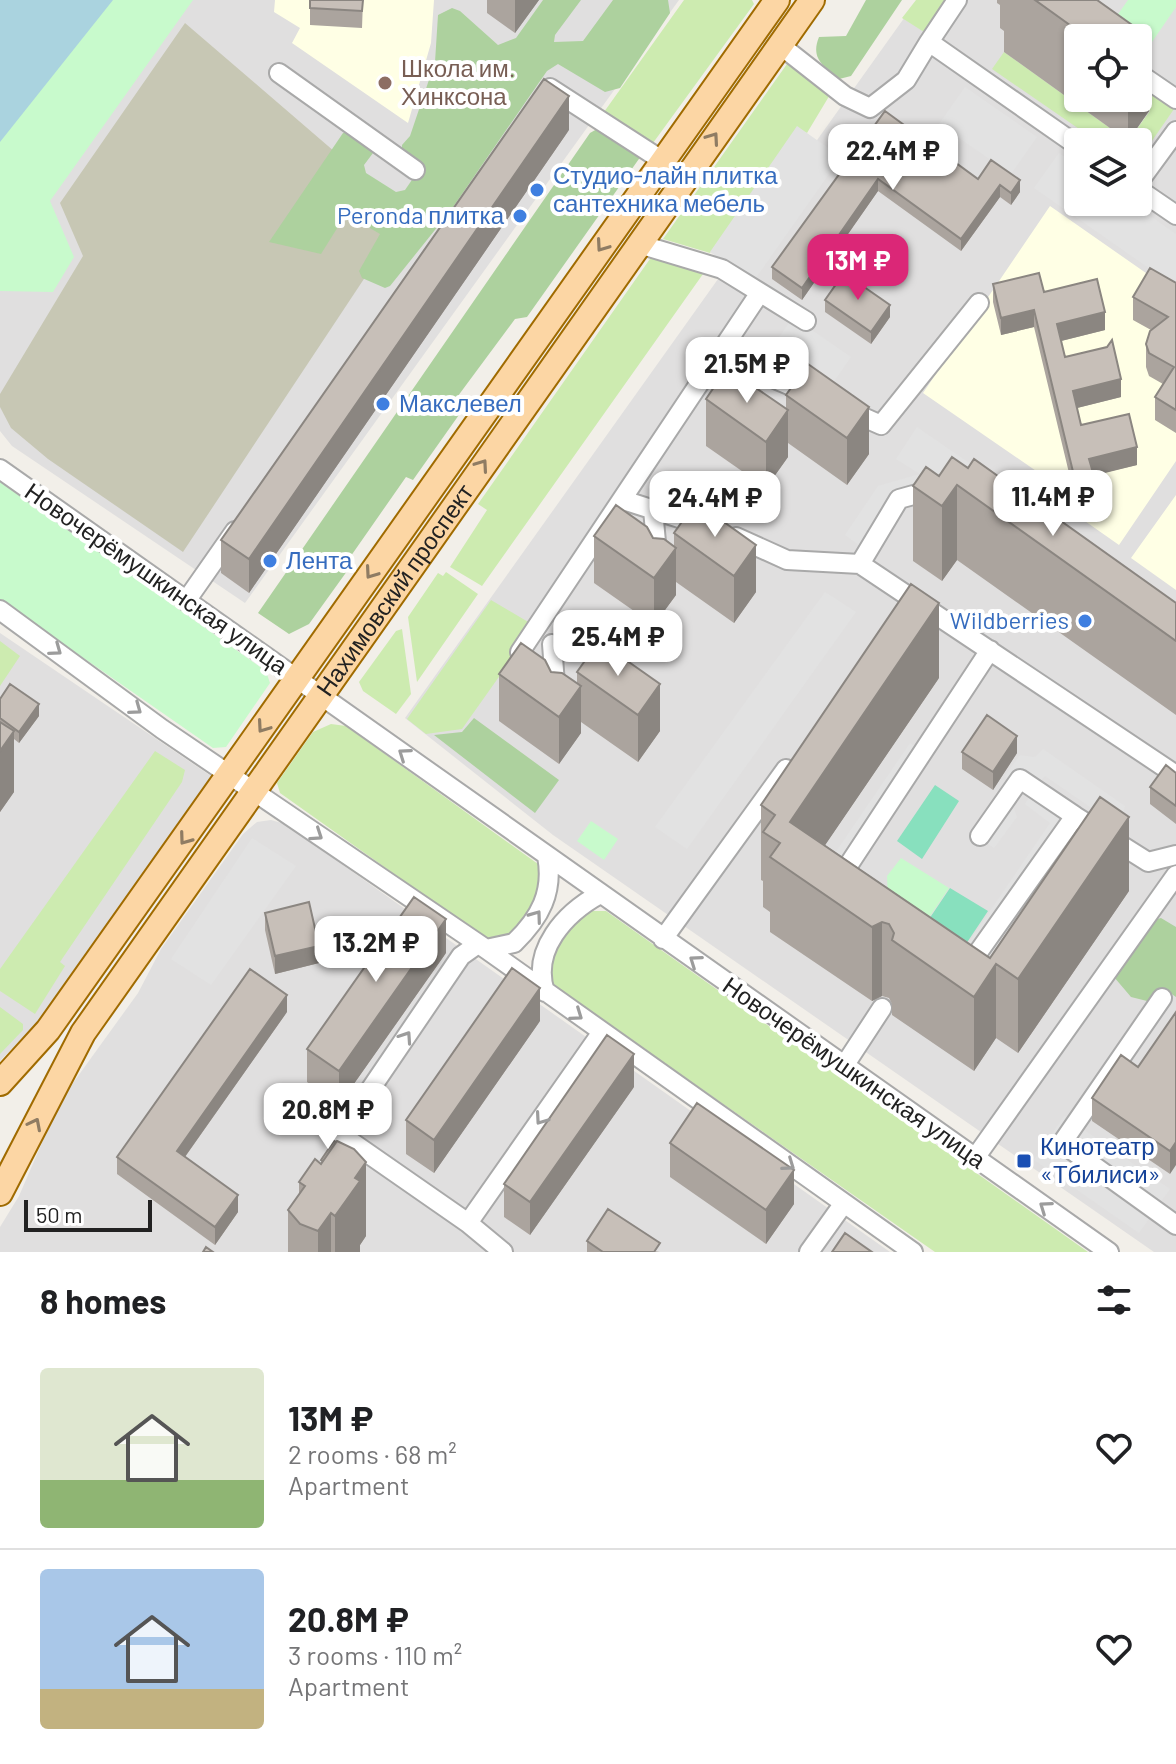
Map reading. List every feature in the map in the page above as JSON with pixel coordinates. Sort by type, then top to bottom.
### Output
[{"type":"main road","name":"Нахимовский проспект","points":[[0,1193],[83,1033],[812,0]]},
{"type":"main road","name":"Нахимовский проспект","points":[[0,1083],[48,1030],[230,775],[663,161],[771,2]]},
{"type":"main road","points":[[24,1058],[46,1054],[53,1060],[57,1080]]},
{"type":"street","points":[[780,45],[845,96],[870,108],[906,80],[957,0]]},
{"type":"street","points":[[929,42],[1064,136]]},
{"type":"street","points":[[279,73],[415,170]]},
{"type":"street","points":[[1152,82],[1175,97]]},
{"type":"street","points":[[541,96],[548,87],[663,161]]},
{"type":"street","points":[[1152,166],[1176,131]]},
{"type":"street","points":[[1152,197],[1176,215]]},
{"type":"street","points":[[639,244],[722,269],[806,321]]},
{"type":"street","points":[[520,652],[759,294]]},
{"type":"street","points":[[719,355],[881,425],[979,303]]},
{"type":"street","name":"Новочерёмушкинская улица","points":[[0,469],[1109,1252]]},
{"type":"street","points":[[860,564],[899,499],[934,488],[957,498]]},
{"type":"street","points":[[623,500],[726,533],[787,560],[860,564],[904,606],[990,650],[1176,775]]},
{"type":"street","points":[[653,510],[659,575]]},
{"type":"street","points":[[186,601],[248,512]]},
{"type":"street","points":[[0,610],[230,775],[482,947],[913,1252]]},
{"type":"street","points":[[552,644],[557,709]]},
{"type":"street","points":[[825,900],[990,650]]},
{"type":"street","points":[[663,939],[801,749]]},
{"type":"street","points":[[980,836],[1020,779],[1148,862],[1176,855]]},
{"type":"street","points":[[956,984],[1075,816]]},
{"type":"street","points":[[503,1252],[468,1223],[340,1134],[461,956],[482,947],[514,943],[547,900],[550,878],[547,856]]},
{"type":"street","points":[[975,1158],[1176,875]]},
{"type":"street","points":[[545,992],[540,972],[542,953],[569,915],[600,894]]},
{"type":"street","points":[[1162,998],[1062,1143],[1176,1225]]},
{"type":"street","points":[[844,1066],[882,1008]]},
{"type":"street","points":[[468,1223],[602,1032]]},
{"type":"street","points":[[809,1252],[844,1203]]},
{"type":"shaded area","points":[[0,0],[679,0],[245,603],[12,446],[0,431]]},
{"type":"shaded area","name":"Школа им. Хинксона","points":[[275,0],[434,0],[431,43],[408,123],[292,43],[300,28],[274,12]]},
{"type":"shaded area","points":[[917,0],[1176,0],[1176,1252],[1154,1252],[553,835],[405,718]]},
{"type":"shaded area","points":[[185,23],[407,214],[183,552],[48,459],[11,428],[0,407],[0,394],[83,256],[60,203]]},
{"type":"shaded area","points":[[965,87],[1037,137],[1011,174],[939,124]]},
{"type":"shaded area","points":[[797,126],[841,157],[753,282],[710,252]]},
{"type":"shaded area","points":[[1059,153],[1064,156],[1064,209],[1034,188]]},
{"type":"shaded area","points":[[1050,206],[1176,294],[1176,461],[1119,545],[1082,519],[1069,519],[1046,505],[1042,475],[923,393]]},
{"type":"shaded area","points":[[1074,216],[1150,216],[1176,234],[1176,287]]},
{"type":"shaded area","points":[[793,317],[851,357],[833,383],[775,343]]},
{"type":"shaded area","points":[[917,427],[1014,494],[892,496],[860,546],[845,535],[878,486],[920,474],[896,459]]},
{"type":"shaded area","points":[[1176,495],[1176,590],[1131,558]]},
{"type":"shaded area","points":[[825,592],[856,612],[687,849],[655,827]]},
{"type":"shaded area","points":[[0,633],[214,778],[52,1007],[0,1061]]},
{"type":"shaded area","points":[[910,743],[920,750],[832,880],[805,897]]},
{"type":"shaded area","points":[[1043,749],[1125,806],[1119,827],[1045,776],[1031,792],[1020,788],[1011,801],[1017,817],[994,848],[973,834],[1010,785],[1005,776],[1020,755],[1035,757]]},
{"type":"shaded area","points":[[1033,791],[1090,829],[980,992],[949,971],[1050,823],[1025,804]]},
{"type":"shaded area","points":[[271,820],[285,824],[890,1252],[0,1252],[0,1227],[19,1196],[60,1101],[138,993],[161,949],[243,834],[257,822]]},
{"type":"shaded area","points":[[252,838],[296,866],[211,985],[171,959]]},
{"type":"shaded area","points":[[1064,1116],[1170,1189],[1139,1233],[1034,1160]]},
{"type":"green space","points":[[0,0],[193,0],[50,201],[74,257],[53,292],[0,291]]},
{"type":"green space","points":[[543,0],[581,0],[555,35],[554,42],[583,41],[613,0],[668,0],[670,13],[620,88],[605,92],[558,64],[547,71],[451,210],[390,286],[385,288],[362,278],[359,271],[380,234],[346,214],[321,254],[269,242],[343,133],[351,131],[372,145],[373,153],[364,165],[366,173],[396,192],[405,190],[416,174],[402,156],[402,145],[410,136],[435,62],[438,15],[452,8],[460,11],[498,45],[516,38]]},
{"type":"green space","points":[[684,0],[752,0],[754,4],[653,143],[646,144],[604,112]]},
{"type":"green space","points":[[866,0],[902,0],[851,76],[839,79],[817,57],[819,37],[846,36]]},
{"type":"green space","points":[[916,0],[948,0],[924,32],[902,18]]},
{"type":"green space","points":[[1128,0],[1176,0],[1176,7],[1152,42],[1152,24],[1126,24],[1116,17]]},
{"type":"green space","points":[[1004,52],[1064,95],[1064,112],[1088,112],[1110,128],[1078,128],[992,69]]},
{"type":"green space","points":[[787,64],[831,93],[807,133],[797,129],[710,253],[663,239]]},
{"type":"green space","points":[[1152,92],[1174,109],[1152,141],[1152,128],[1138,128],[1152,112]]},
{"type":"green space","points":[[597,129],[604,130],[641,156],[527,317],[515,319],[455,400],[461,412],[413,480],[406,477],[346,563],[350,567],[309,624],[289,634],[258,613],[590,133]]},
{"type":"green space","points":[[652,256],[703,274],[482,586],[450,567],[487,510],[478,504]]},
{"type":"green space","points":[[0,482],[266,671],[270,683],[226,747],[213,748],[0,600]]},
{"type":"green space","points":[[446,572],[478,594],[417,682],[408,617],[438,573],[443,576]]},
{"type":"green space","points":[[491,600],[535,626],[462,729],[426,734],[407,719]]},
{"type":"green space","points":[[402,629],[411,694],[396,714],[363,691],[359,682],[396,631]]},
{"type":"green space","points":[[0,641],[20,656],[0,686]]},
{"type":"green space","points":[[474,718],[559,780],[535,813],[434,735],[462,732]]},
{"type":"green space","points":[[331,724],[346,726],[538,864],[539,876],[533,904],[519,928],[497,939],[483,937],[280,793],[277,783],[313,732]]},
{"type":"green space","points":[[155,751],[185,770],[182,782],[60,962],[65,966],[35,1014],[0,991],[0,969]]},
{"type":"green space","points":[[935,785],[959,801],[922,859],[897,841]]},
{"type":"green space","points":[[591,821],[618,839],[604,860],[577,841]]},
{"type":"green space","points":[[901,858],[949,888],[924,925],[888,900],[887,876]]},
{"type":"green space","points":[[950,888],[988,911],[962,950],[925,925]]},
{"type":"green space","points":[[590,911],[606,911],[1088,1252],[935,1252],[554,986],[552,966],[559,943],[573,923]]},
{"type":"green space","points":[[1161,918],[1176,927],[1176,997],[1166,990],[1151,1002],[1131,997],[1114,977],[1153,920]]},
{"type":"green space","points":[[0,1007],[23,1024],[23,1030],[0,1054]]},
{"type":"water","points":[[0,0],[113,0],[0,142]]},
{"type":"building","points":[[310,0],[363,0],[362,11],[310,8]]},
{"type":"building","points":[[1035,0],[1097,0],[1131,24],[1068,24]]},
{"type":"building","points":[[544,79],[569,96],[249,559],[221,540]]},
{"type":"building","points":[[885,111],[978,179],[991,160],[1020,180],[1011,193],[1000,185],[961,239],[878,179],[802,288],[772,267]]},
{"type":"building","points":[[1150,268],[1176,283],[1176,410],[1155,397],[1174,367],[1149,353],[1146,344],[1150,331],[1168,317],[1133,297]]},
{"type":"building","points":[[844,273],[890,305],[871,332],[825,300]]},
{"type":"building","points":[[1039,273],[1044,292],[1097,279],[1105,312],[1057,324],[1065,357],[1107,347],[1112,340],[1121,379],[1073,391],[1081,425],[1129,414],[1137,447],[1089,459],[1094,476],[1075,480],[1034,310],[1001,318],[993,284]]},
{"type":"building","points":[[808,364],[869,407],[847,438],[786,395]]},
{"type":"building","points":[[727,368],[788,410],[766,442],[706,399]]},
{"type":"building","points":[[952,457],[968,468],[974,459],[1176,603],[1176,641],[957,485],[942,506],[913,486],[926,467],[939,476]]},
{"type":"building","points":[[696,502],[756,545],[734,576],[674,533]]},
{"type":"building","points":[[616,505],[647,527],[653,538],[664,539],[676,548],[654,578],[594,536]]},
{"type":"building","points":[[911,584],[939,603],[790,822],[990,958],[1100,797],[1129,817],[1018,979],[996,964],[974,997],[892,940],[894,933],[889,924],[882,922],[872,927],[770,857],[780,843],[763,832],[775,815],[761,805]]},
{"type":"building","points":[[599,641],[660,684],[638,715],[577,672]]},
{"type":"building","points":[[521,643],[545,660],[551,672],[562,673],[581,686],[559,717],[499,674]]},
{"type":"building","points":[[10,684],[39,704],[19,732],[0,718],[0,699]]},
{"type":"building","points":[[987,715],[1017,736],[993,772],[962,752]]},
{"type":"building","points":[[0,722],[14,731],[0,751]]},
{"type":"building","points":[[1166,765],[1176,773],[1176,806],[1150,787]]},
{"type":"building","points":[[414,897],[446,919],[339,1071],[307,1049]]},
{"type":"building","points":[[309,902],[319,946],[275,956],[265,913]]},
{"type":"building","points":[[512,968],[540,988],[434,1140],[406,1120]]},
{"type":"building","points":[[250,969],[287,995],[177,1151],[238,1195],[215,1227],[117,1157]]},
{"type":"building","points":[[1176,1012],[1176,1142],[1170,1151],[1092,1098],[1121,1055],[1138,1067]]},
{"type":"building","points":[[607,1035],[634,1054],[530,1202],[504,1184]]},
{"type":"building","points":[[697,1103],[794,1170],[766,1210],[670,1143]]},
{"type":"building","points":[[334,1141],[336,1142],[321,1160]]},
{"type":"building","points":[[337,1141],[354,1149],[366,1162],[355,1178],[360,1181],[335,1216],[331,1213],[318,1231],[300,1224],[288,1210],[305,1186],[299,1182],[315,1159],[321,1164]]},
{"type":"building","points":[[608,1209],[660,1243],[654,1252],[603,1252],[587,1241]]},
{"type":"building","points":[[845,1233],[872,1252],[832,1252]]},
{"type":"place","name":"Школа им. Хинксона","points":[[385,83]]},
{"type":"place","name":"Студио-лайн плитка сантехника мебель","points":[[537,190]]},
{"type":"place","name":"Peronda плитка","points":[[520,216]]},
{"type":"place","name":"Макслевел","points":[[383,404]]},
{"type":"place","name":"Лента","points":[[270,561]]},
{"type":"place","name":"Wildberries","points":[[1085,621]]},
{"type":"place","name":"Кинотеатр «Тбилиси»","points":[[1024,1161]]}]
